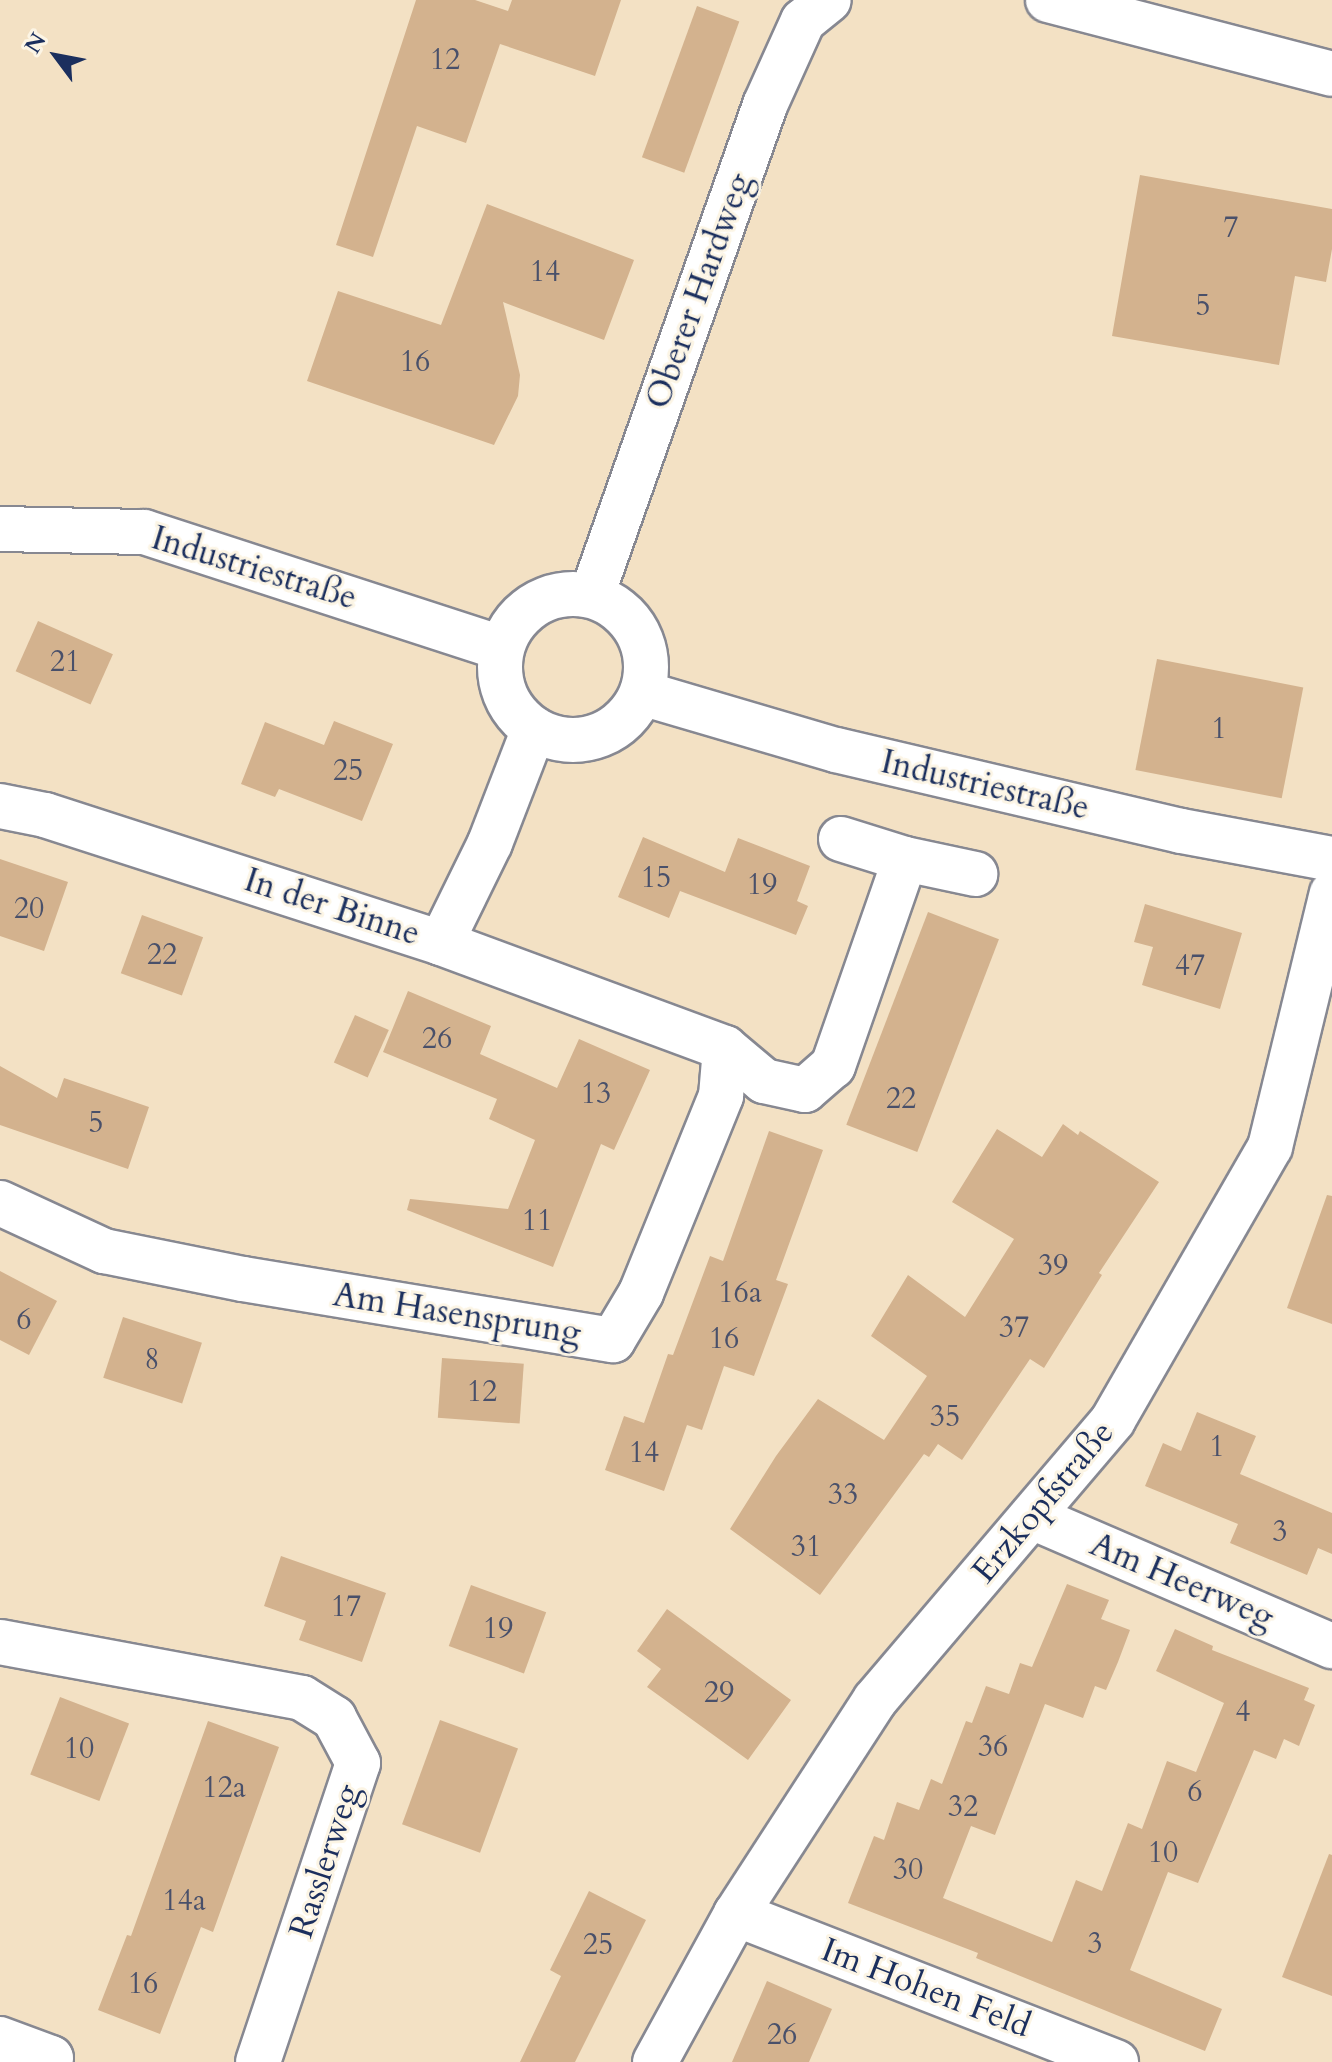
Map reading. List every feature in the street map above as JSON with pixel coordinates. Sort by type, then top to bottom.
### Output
[{"type":"street","name":"Oberer Hardweg","points":[[592,595],[765,105],[803,21],[829,0]]},
{"type":"street","points":[[1048,0],[1332,74]]},
{"type":"street","name":"Industriestraße","points":[[0,529],[144,532],[501,648]]},
{"type":"street","points":[[568,593],[592,595],[614,605],[632,622],[644,645],[646,669],[642,693],[623,721],[589,739],[570,741],[534,729],[508,702],[500,675],[501,648],[511,627],[526,610],[546,598],[568,593]]},
{"type":"street","name":"Industriestraße","points":[[642,693],[836,750],[1181,831],[1332,859]]},
{"type":"street","name":"In der Binne","points":[[0,806],[45,815],[441,943],[490,843],[534,729]]},
{"type":"street","points":[[841,839],[905,859],[975,874]]},
{"type":"street","points":[[441,943],[725,1048],[764,1081],[805,1090],[833,1066],[905,859]]},
{"type":"street","name":"Erzkopfstraße","points":[[655,2062],[736,1914],[875,1700],[1113,1420],[1270,1147],[1332,893]]},
{"type":"street","name":"Am Hasensprung","points":[[0,1203],[104,1251],[243,1279],[613,1340],[641,1293],[721,1096],[725,1048]]},
{"type":"street","name":"Am Heerweg","points":[[1032,1517],[1332,1646]]},
{"type":"street","name":"Rasslerweg","points":[[0,1642],[302,1698],[334,1718],[358,1763],[258,2062]]},
{"type":"street","name":"Im Hohen Feld","points":[[736,1914],[1116,2062]]},
{"type":"street","points":[[0,2039],[55,2061]]},
{"type":"building","points":[[416,0],[475,0],[508,11],[512,0],[621,0],[595,76],[500,44],[466,143],[417,126],[373,257],[336,245]]},
{"type":"building","points":[[697,6],[739,21],[684,173],[642,157]]},
{"type":"building","points":[[1140,175],[1332,209],[1332,249],[1326,282],[1295,276],[1279,365],[1112,336]]},
{"type":"building","points":[[487,204],[634,260],[604,340],[503,302],[520,375],[518,396],[494,445],[307,381],[338,291],[441,325]]},
{"type":"building","points":[[38,621],[113,654],[91,705],[16,671]]},
{"type":"building","points":[[1157,659],[1303,687],[1282,798],[1135,770]]},
{"type":"building","points":[[334,721],[393,744],[362,821],[279,789],[275,797],[241,784],[265,722],[324,745]]},
{"type":"building","points":[[643,837],[725,872],[738,838],[810,866],[797,901],[808,906],[796,935],[680,891],[669,918],[618,897]]},
{"type":"building","points":[[0,859],[68,882],[44,951],[0,936]]},
{"type":"building","points":[[1145,904],[1242,933],[1220,1009],[1142,985],[1153,947],[1134,942]]},
{"type":"building","points":[[928,912],[999,939],[917,1152],[846,1125]]},
{"type":"building","points":[[142,915],[203,937],[182,995],[121,973]]},
{"type":"building","points":[[408,991],[491,1026],[480,1054],[557,1088],[579,1039],[650,1070],[614,1150],[601,1144],[553,1267],[407,1210],[410,1199],[508,1209],[535,1140],[489,1119],[497,1099],[383,1052]]},
{"type":"building","points":[[355,1015],[389,1030],[368,1078],[334,1063]]},
{"type":"building","points":[[0,1066],[57,1098],[64,1078],[149,1107],[128,1169],[0,1125]]},
{"type":"building","points":[[1063,1124],[1078,1135],[1080,1131],[1159,1182],[1099,1273],[1102,1275],[1044,1368],[1030,1359],[962,1460],[938,1444],[929,1457],[924,1454],[820,1595],[730,1529],[776,1456],[818,1399],[884,1440],[927,1376],[871,1336],[908,1275],[965,1317],[1014,1239],[952,1202],[997,1129],[1042,1157]]},
{"type":"building","points":[[769,1131],[823,1150],[776,1280],[788,1284],[754,1376],[724,1366],[702,1430],[687,1425],[664,1491],[605,1470],[624,1416],[644,1423],[668,1354],[673,1355],[710,1256],[723,1261]]},
{"type":"building","points":[[1327,1195],[1332,1196],[1332,1324],[1287,1308]]},
{"type":"building","points":[[0,1271],[57,1301],[29,1355],[0,1340]]},
{"type":"building","points":[[123,1317],[202,1343],[182,1404],[103,1378]]},
{"type":"building","points":[[442,1358],[524,1364],[520,1424],[438,1418]]},
{"type":"building","points":[[1197,1412],[1256,1436],[1240,1474],[1332,1513],[1332,1554],[1318,1548],[1307,1575],[1230,1543],[1238,1524],[1145,1486],[1163,1443],[1181,1451]]},
{"type":"building","points":[[281,1556],[386,1593],[362,1662],[299,1640],[306,1621],[264,1606]]},
{"type":"building","points":[[1067,1584],[1109,1600],[1101,1619],[1130,1630],[1118,1662],[1106,1690],[1095,1686],[1083,1718],[1045,1704],[995,1835],[971,1826],[943,1898],[1052,1942],[1076,1880],[1102,1891],[1128,1823],[1142,1829],[1167,1761],[1196,1772],[1224,1703],[1156,1671],[1175,1629],[1213,1646],[1212,1650],[1309,1688],[1304,1700],[1315,1705],[1299,1746],[1284,1739],[1276,1759],[1254,1750],[1198,1883],[1168,1872],[1130,1970],[1222,2009],[1205,2051],[976,1958],[978,1953],[848,1903],[874,1836],[884,1840],[897,1802],[919,1810],[931,1779],[942,1784],[966,1721],[972,1723],[986,1686],[1009,1694],[1020,1663],[1032,1667]]},
{"type":"building","points":[[471,1585],[546,1612],[524,1673],[449,1646]]},
{"type":"building","points":[[667,1609],[791,1700],[748,1760],[647,1687],[661,1669],[637,1651]]},
{"type":"building","points":[[60,1697],[129,1724],[99,1801],[30,1774]]},
{"type":"building","points":[[440,1720],[518,1748],[480,1853],[402,1824]]},
{"type":"building","points":[[208,1721],[279,1747],[213,1932],[201,1927],[160,2034],[98,2010],[127,1935],[131,1936]]},
{"type":"building","points":[[1329,1854],[1332,1855],[1332,1996],[1282,1977]]},
{"type":"building","points":[[589,1891],[646,1920],[575,2062],[520,2062],[561,1976],[550,1970]]},
{"type":"building","points":[[767,1981],[832,2009],[809,2062],[732,2062]]}]
